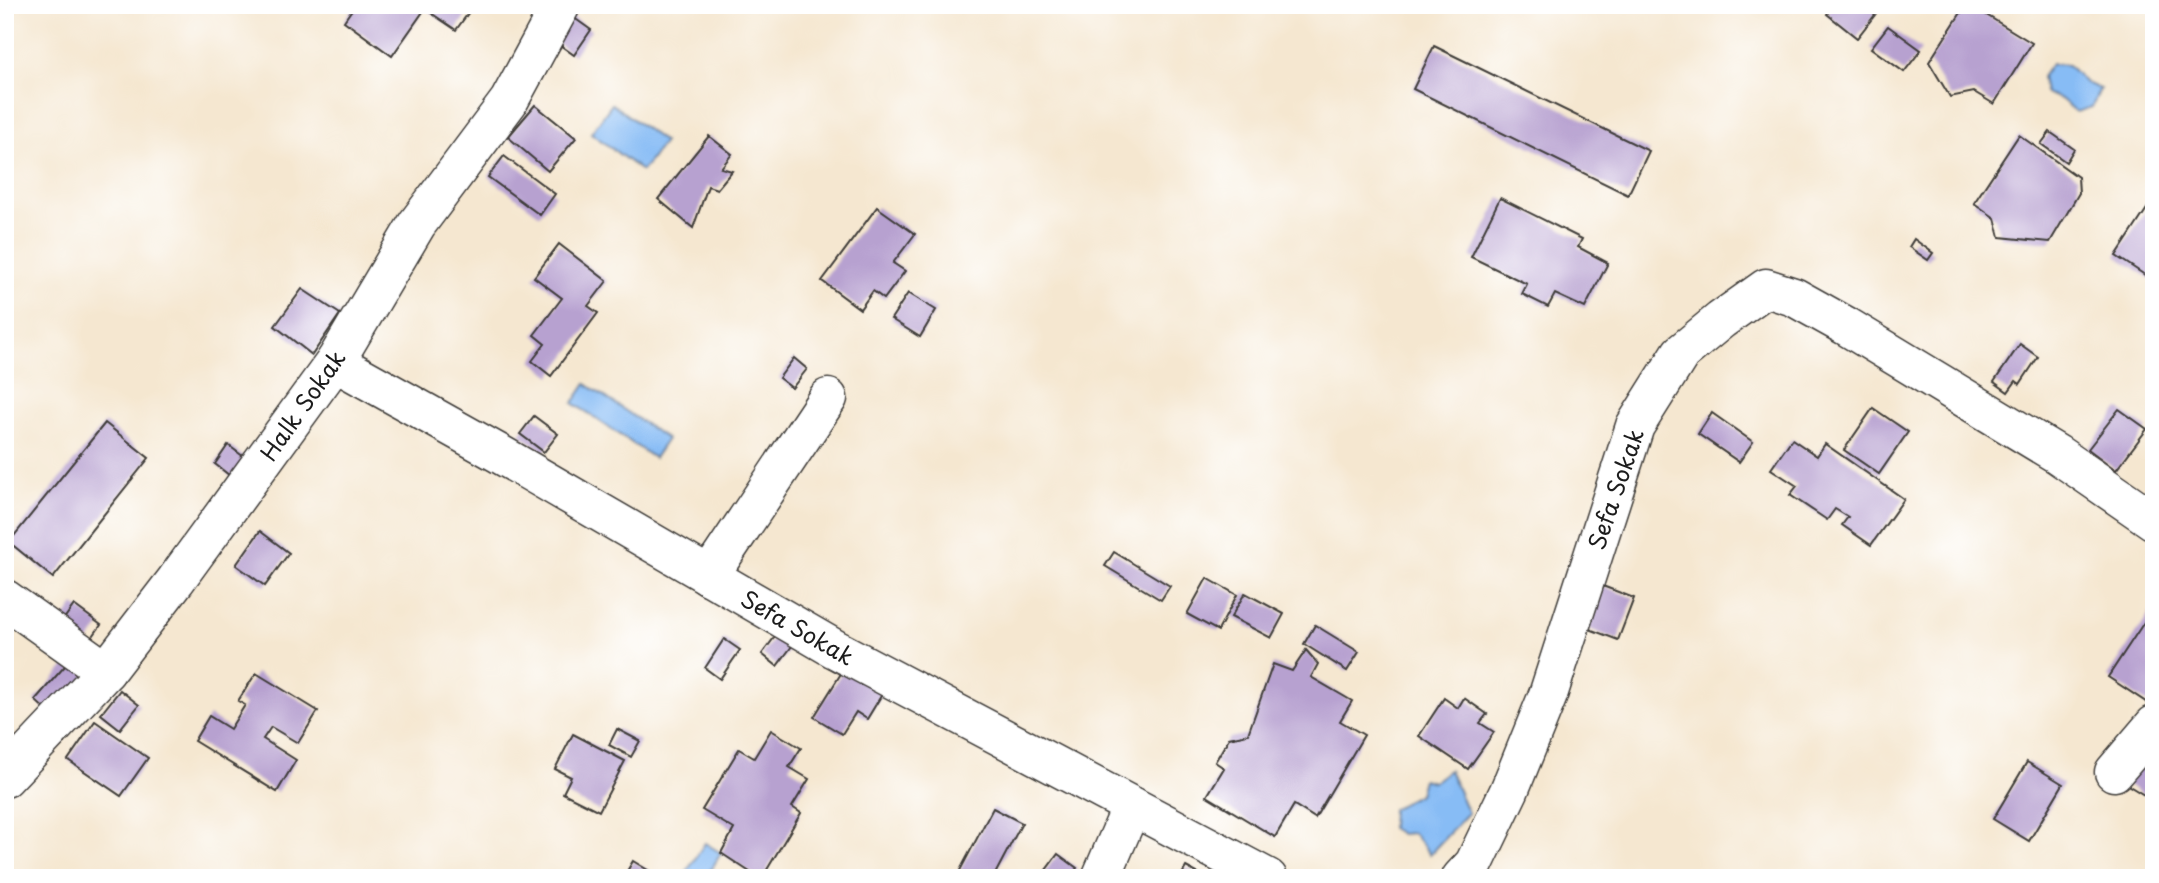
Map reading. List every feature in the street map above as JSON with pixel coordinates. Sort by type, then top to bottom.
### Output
[{"type":"street","name":"Halk Sokak","points":[[5,778],[106,671],[335,362],[417,224],[509,101],[561,5]]},
{"type":"street","name":"Sefa Sokak","points":[[1461,878],[1474,864],[1509,791],[1548,695],[1635,426],[1681,353],[1766,288],[1794,297],[1846,326],[2057,454],[2154,521]]},
{"type":"street","name":"Sefa Sokak","points":[[335,362],[498,453],[835,649],[1268,878]]},
{"type":"street","points":[[709,576],[828,398]]},
{"type":"street","points":[[5,599],[106,671]]},
{"type":"street","points":[[2114,772],[2154,724]]},
{"type":"street","points":[[1101,878],[1132,806]]},
{"type":"water","points":[[2051,64],[2068,65],[2084,82],[2100,89],[2092,107],[2076,112],[2061,99],[2045,93],[2042,77]]},
{"type":"water","points":[[612,104],[664,142],[642,171],[591,133]]},
{"type":"water","points":[[586,384],[667,439],[654,458],[573,403]]},
{"type":"water","points":[[1449,770],[1468,813],[1430,854],[1413,833],[1401,834],[1391,828],[1392,809],[1419,794],[1423,779],[1433,782]]},
{"type":"water","points":[[705,843],[721,853],[706,878],[683,878]]},
{"type":"building","points":[[355,5],[474,5],[456,30],[425,9],[392,56],[344,21]]},
{"type":"building","points":[[504,5],[521,5],[515,13]]},
{"type":"building","points":[[1833,5],[1871,5],[1878,11],[1857,38],[1827,14]]},
{"type":"building","points":[[1966,5],[2032,43],[1994,104],[1974,92],[1950,97],[1929,62]]},
{"type":"building","points":[[570,15],[591,30],[574,55],[553,40]]},
{"type":"building","points":[[1888,26],[1921,50],[1904,72],[1871,48]]},
{"type":"building","points":[[1434,46],[1649,151],[1628,195],[1413,89]]},
{"type":"building","points":[[535,105],[576,138],[548,171],[508,137]]},
{"type":"building","points":[[2050,132],[2074,149],[2066,162],[2041,144]]},
{"type":"building","points":[[2019,135],[2078,177],[2079,193],[2050,242],[2000,237],[1995,218],[1974,203]]},
{"type":"building","points":[[709,136],[732,154],[721,168],[732,171],[717,189],[708,186],[693,228],[658,199]]},
{"type":"building","points":[[504,156],[555,194],[540,215],[488,177]]},
{"type":"building","points":[[1500,198],[1582,239],[1578,247],[1608,263],[1585,308],[1555,294],[1548,307],[1522,294],[1527,284],[1471,257]]},
{"type":"building","points":[[2154,198],[2154,281],[2116,256]]},
{"type":"building","points":[[877,207],[915,234],[893,263],[905,271],[884,299],[873,291],[860,309],[822,281]]},
{"type":"building","points":[[1914,239],[1933,253],[1928,260],[1909,247]]},
{"type":"building","points":[[559,244],[607,281],[588,306],[598,313],[551,376],[532,361],[545,344],[534,335],[562,298],[534,277]]},
{"type":"building","points":[[302,289],[340,314],[312,355],[275,326]]},
{"type":"building","points":[[908,293],[936,310],[920,337],[891,319]]},
{"type":"building","points":[[2020,344],[2038,357],[2020,384],[2016,381],[2008,392],[1994,382]]},
{"type":"building","points":[[794,358],[807,369],[792,388],[779,378]]},
{"type":"building","points":[[1873,408],[1908,432],[1879,474],[1844,450]]},
{"type":"building","points":[[2119,409],[2147,429],[2116,470],[2088,449]]},
{"type":"building","points":[[1712,413],[1753,442],[1739,462],[1698,434]]},
{"type":"building","points":[[534,416],[558,434],[544,452],[520,434]]},
{"type":"building","points":[[105,423],[149,458],[53,578],[9,542]]},
{"type":"building","points":[[1792,439],[1817,456],[1825,444],[1904,499],[1871,545],[1842,525],[1848,517],[1835,509],[1827,520],[1790,495],[1797,486],[1771,469]]},
{"type":"building","points":[[228,445],[248,460],[234,479],[215,464]]},
{"type":"building","points":[[260,531],[289,553],[265,586],[236,565]]},
{"type":"building","points":[[1114,552],[1170,586],[1161,600],[1105,566]]},
{"type":"building","points":[[1207,578],[1237,595],[1218,631],[1187,614]]},
{"type":"building","points":[[1600,585],[1634,598],[1618,640],[1584,627]]},
{"type":"building","points":[[1245,593],[1284,614],[1271,638],[1231,617]]},
{"type":"building","points":[[74,605],[101,625],[88,643],[61,623]]},
{"type":"building","points":[[2154,607],[2154,703],[2152,706],[2108,677]]},
{"type":"building","points":[[1315,625],[1359,652],[1347,671],[1304,644]]},
{"type":"building","points":[[780,630],[795,642],[777,666],[762,654]]},
{"type":"building","points":[[724,639],[740,650],[720,679],[705,668]]},
{"type":"building","points":[[1306,650],[1318,664],[1311,677],[1352,701],[1340,721],[1364,735],[1315,818],[1294,805],[1275,837],[1207,796],[1224,768],[1215,762],[1229,738],[1248,734],[1273,664],[1292,671]]},
{"type":"building","points":[[72,658],[88,674],[51,715],[35,700]]},
{"type":"building","points":[[845,667],[884,691],[867,719],[856,712],[842,734],[814,717]]},
{"type":"building","points":[[256,673],[318,711],[298,743],[271,727],[263,739],[296,760],[277,792],[194,741],[209,716],[230,729],[245,705],[238,701]]},
{"type":"building","points":[[120,690],[139,705],[120,729],[101,714]]},
{"type":"building","points":[[1444,698],[1458,708],[1464,698],[1487,714],[1480,723],[1494,732],[1468,769],[1419,736]]},
{"type":"building","points":[[95,721],[148,758],[121,796],[68,760]]},
{"type":"building","points":[[617,729],[640,741],[631,757],[609,745]]},
{"type":"building","points":[[771,730],[801,748],[789,767],[809,779],[792,807],[801,813],[762,878],[759,878],[721,853],[734,829],[702,810],[739,749],[754,758]]},
{"type":"building","points":[[573,734],[625,761],[599,811],[563,793],[571,777],[555,769]]},
{"type":"building","points":[[2141,759],[2154,766],[2154,801],[2126,784]]},
{"type":"building","points":[[2027,762],[2063,784],[2029,841],[1993,819]]},
{"type":"building","points":[[993,808],[1022,823],[993,878],[956,878]]},
{"type":"building","points":[[1058,854],[1077,868],[1069,878],[1040,878]]},
{"type":"building","points":[[633,861],[661,878],[623,878]]},
{"type":"building","points":[[1186,867],[1206,878],[1180,878]]}]
